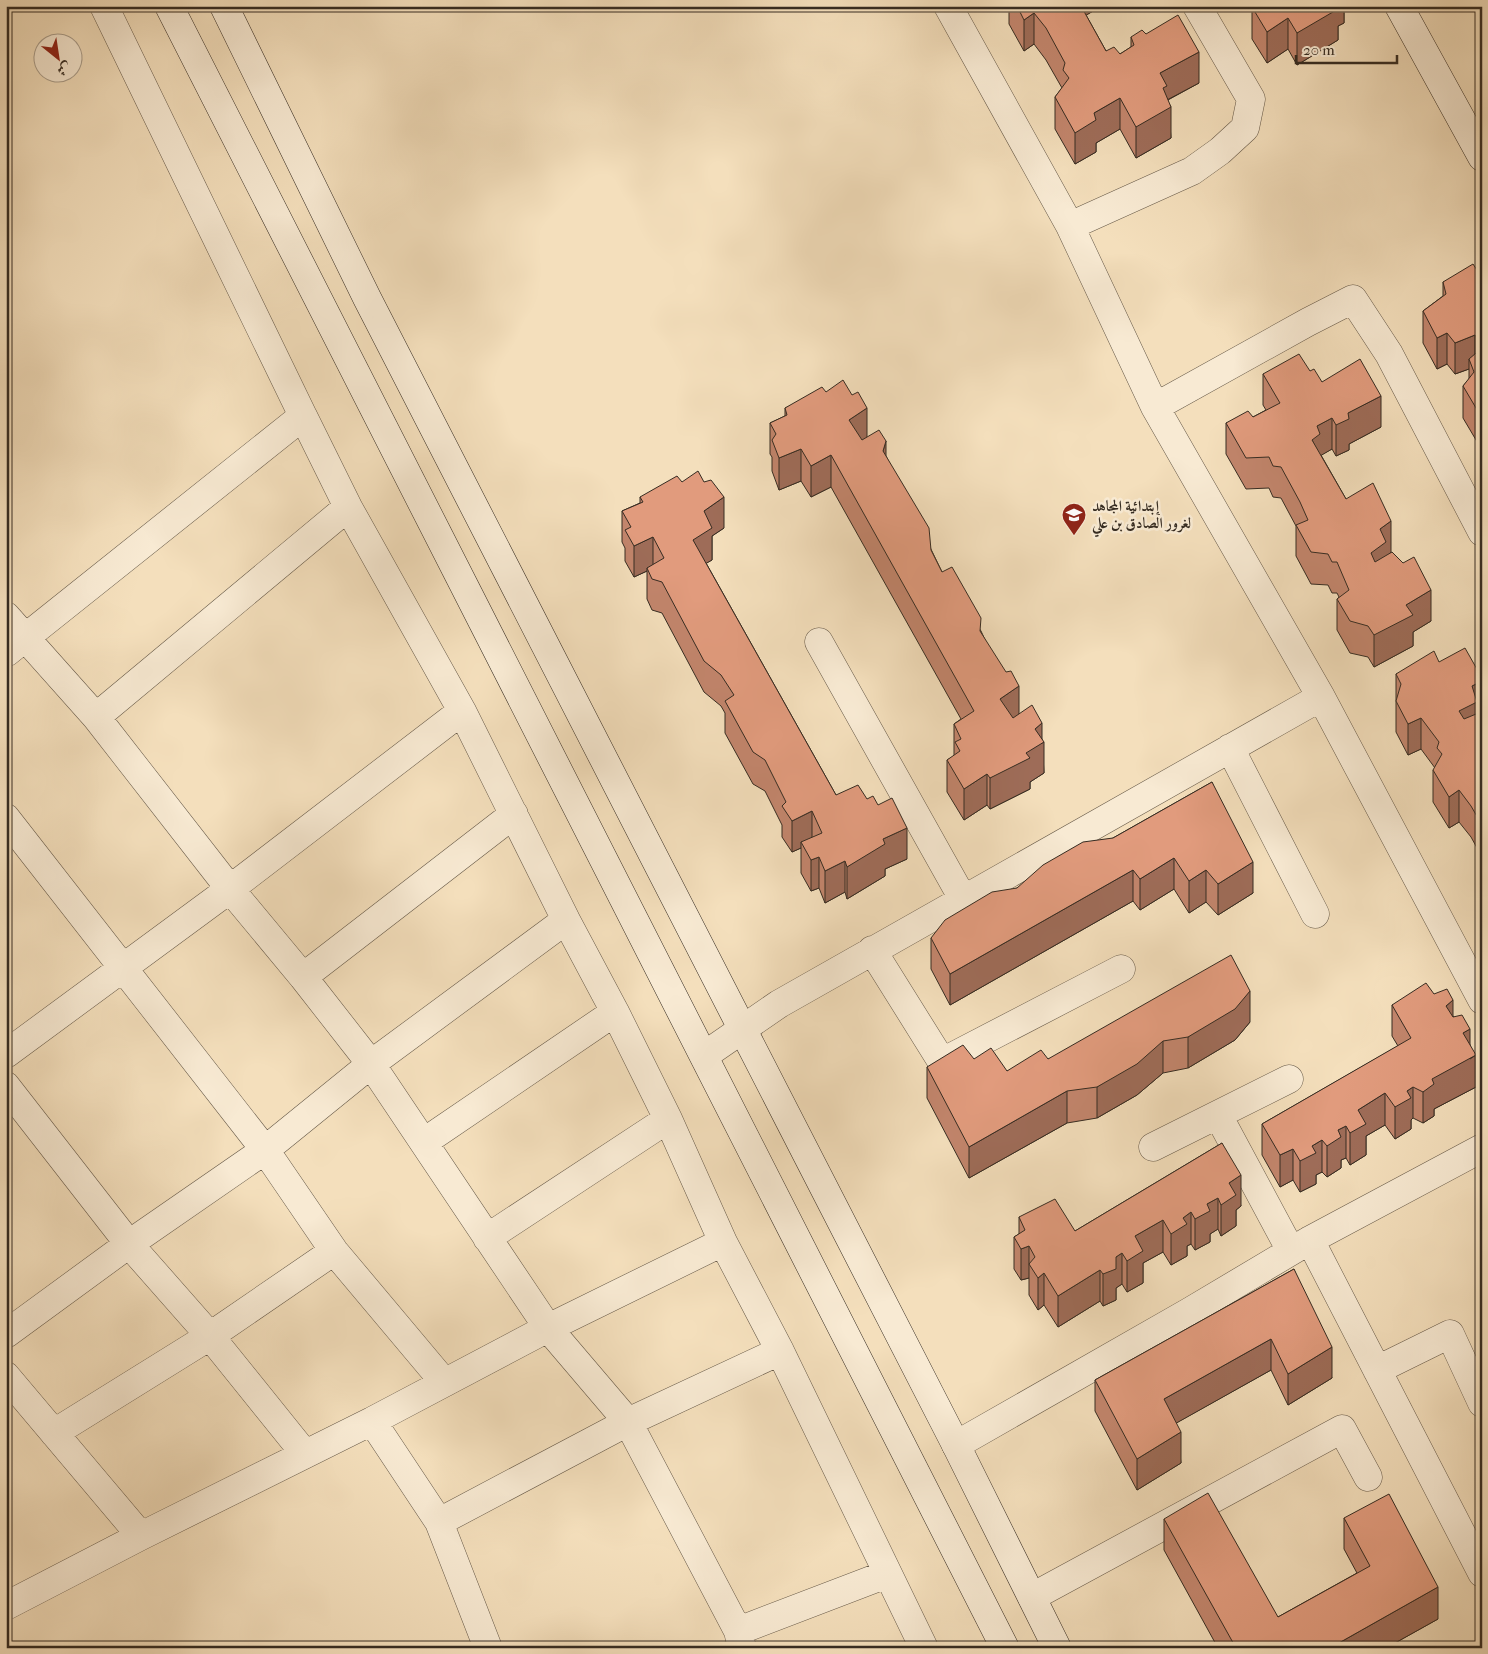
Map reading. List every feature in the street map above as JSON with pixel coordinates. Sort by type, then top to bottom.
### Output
[{"type":"street","points":[[104,6],[348,507],[462,711],[566,920],[615,1012],[668,1119],[723,1242],[780,1351],[924,1648]]},
{"type":"street","points":[[169,6],[705,1055],[1005,1648]]},
{"type":"street","points":[[224,6],[367,298],[956,1445],[1057,1648]]},
{"type":"street","points":[[948,6],[1070,226],[1155,407],[1321,697],[1482,1000]]},
{"type":"street","points":[[1070,226],[1192,171],[1220,151],[1245,128],[1251,99],[1197,6]]},
{"type":"street","points":[[1399,6],[1482,157]]},
{"type":"street","points":[[1155,407],[1352,299],[1389,354],[1482,532]]},
{"type":"street","points":[[16,645],[303,416]]},
{"type":"street","points":[[96,717],[348,507]]},
{"type":"street","points":[[6,616],[16,645],[96,717],[230,889],[303,977],[370,1064],[548,1328],[628,1422],[740,1639],[887,1574]]},
{"type":"street","points":[[819,642],[963,899]]},
{"type":"street","points":[[705,1055],[779,1004],[1321,697]]},
{"type":"street","points":[[6,1054],[230,889],[462,711]]},
{"type":"street","points":[[1230,748],[1315,914]]},
{"type":"street","points":[[303,977],[514,814]]},
{"type":"street","points":[[6,818],[265,1150],[334,1251],[444,1382]]},
{"type":"street","points":[[6,1334],[129,1244],[265,1150],[370,1064],[566,920]]},
{"type":"street","points":[[872,950],[942,1062],[1121,969]]},
{"type":"street","points":[[424,1142],[615,1012]]},
{"type":"street","points":[[1153,1147],[1289,1079]]},
{"type":"street","points":[[6,1086],[129,1244],[210,1336],[305,1454]]},
{"type":"street","points":[[1218,1115],[1377,1370],[1482,1573]]},
{"type":"street","points":[[487,1238],[668,1119]]},
{"type":"street","points":[[956,1445],[1301,1246],[1482,1148]]},
{"type":"street","points":[[8,1602],[372,1421],[548,1328],[723,1242]]},
{"type":"street","points":[[54,1433],[210,1336],[334,1251]]},
{"type":"street","points":[[1377,1370],[1450,1334],[1482,1403]]},
{"type":"street","points":[[439,1522],[628,1422],[780,1351]]},
{"type":"street","points":[[6,1376],[141,1536]]},
{"type":"street","points":[[372,1421],[439,1522],[488,1648]]},
{"type":"street","points":[[1032,1598],[1342,1429],[1368,1477]]},
{"type":"building","points":[[1017,6],[1081,6],[1106,51],[1114,47],[1120,54],[1134,45],[1131,37],[1142,30],[1146,34],[1178,15],[1199,52],[1160,73],[1167,86],[1163,88],[1171,107],[1136,127],[1120,98],[1094,113],[1096,120],[1075,133],[1055,97],[1069,78],[1063,70],[1065,63],[1046,28],[1034,13],[1024,20]]},
{"type":"building","points":[[1253,6],[1337,6],[1338,9],[1297,33],[1288,18],[1267,32]]},
{"type":"building","points":[[1473,264],[1479,273],[1482,271],[1482,348],[1475,335],[1455,343],[1447,333],[1437,338],[1423,311],[1446,294],[1443,282]]},
{"type":"building","points":[[1482,348],[1482,412],[1479,413],[1463,386],[1474,372],[1469,359]]},
{"type":"building","points":[[1299,354],[1310,371],[1314,369],[1322,382],[1360,359],[1381,396],[1348,413],[1349,419],[1336,425],[1332,418],[1317,426],[1320,434],[1312,440],[1346,499],[1373,483],[1391,521],[1380,529],[1386,542],[1371,553],[1375,562],[1392,552],[1403,563],[1414,557],[1431,590],[1406,605],[1413,615],[1374,635],[1368,626],[1350,621],[1337,599],[1349,590],[1337,562],[1332,562],[1328,554],[1311,552],[1296,525],[1308,520],[1281,467],[1273,466],[1269,457],[1246,458],[1226,423],[1248,411],[1253,417],[1280,403],[1263,374]]},
{"type":"building","points":[[843,380],[852,395],[858,392],[867,408],[849,420],[862,440],[879,430],[886,441],[883,451],[929,528],[931,550],[942,572],[952,567],[981,618],[980,631],[1006,672],[1011,671],[1019,686],[1000,699],[1013,718],[1032,705],[1042,723],[1035,729],[1044,742],[1026,753],[1030,758],[990,778],[987,774],[964,789],[947,760],[960,751],[955,742],[961,739],[954,724],[974,711],[831,455],[811,466],[801,449],[779,458],[772,440],[776,434],[770,423],[787,415],[785,408],[822,387],[826,392]]},
{"type":"building","points":[[698,471],[704,482],[711,480],[724,497],[704,511],[712,528],[693,540],[836,795],[858,785],[867,799],[873,796],[878,805],[892,798],[907,828],[883,839],[885,844],[847,867],[845,861],[825,871],[819,857],[811,860],[801,842],[822,833],[812,811],[792,821],[782,806],[786,802],[765,760],[753,752],[725,701],[734,695],[721,675],[704,661],[662,582],[652,579],[647,568],[664,558],[653,537],[634,546],[625,530],[631,527],[622,511],[643,502],[640,497],[677,476],[682,482]]},
{"type":"building","points":[[1465,648],[1482,678],[1482,681],[1472,686],[1477,702],[1459,711],[1464,719],[1482,713],[1482,825],[1459,790],[1449,797],[1433,770],[1442,754],[1437,748],[1439,742],[1421,718],[1408,724],[1396,701],[1401,684],[1396,674],[1434,651],[1439,662]]},
{"type":"building","points":[[1212,782],[1253,862],[1218,884],[1206,870],[1189,881],[1174,858],[1140,879],[1133,870],[950,974],[931,938],[945,920],[992,892],[1017,888],[1043,865],[1083,842],[1113,838]]},
{"type":"building","points":[[1231,955],[1250,991],[1235,1009],[1188,1037],[1163,1041],[1137,1064],[1097,1087],[1067,1091],[969,1147],[927,1067],[963,1045],[974,1059],[991,1048],[1007,1071],[1041,1050],[1048,1059]]},
{"type":"building","points":[[1426,983],[1434,994],[1447,989],[1453,1000],[1446,1006],[1453,1017],[1462,1015],[1470,1029],[1463,1033],[1476,1055],[1432,1079],[1434,1084],[1423,1092],[1413,1087],[1407,1091],[1411,1098],[1395,1107],[1385,1093],[1358,1110],[1366,1124],[1350,1133],[1346,1126],[1338,1130],[1341,1137],[1327,1146],[1322,1140],[1312,1146],[1316,1153],[1300,1161],[1293,1149],[1280,1155],[1262,1124],[1411,1038],[1392,1005]]},
{"type":"building","points":[[1222,1143],[1241,1175],[1229,1183],[1236,1195],[1221,1205],[1218,1198],[1207,1204],[1210,1211],[1195,1219],[1191,1212],[1183,1218],[1187,1224],[1171,1234],[1163,1220],[1135,1236],[1143,1251],[1127,1261],[1122,1253],[1116,1257],[1116,1269],[1103,1274],[1100,1270],[1058,1296],[1044,1273],[1038,1278],[1029,1264],[1035,1257],[1029,1246],[1021,1249],[1014,1237],[1025,1230],[1019,1217],[1055,1199],[1075,1231]]},
{"type":"building","points":[[1294,1269],[1332,1347],[1288,1374],[1271,1339],[1164,1399],[1181,1432],[1137,1459],[1095,1380]]},
{"type":"building","points":[[1208,1493],[1278,1617],[1370,1566],[1344,1518],[1389,1494],[1438,1587],[1330,1648],[1236,1648],[1164,1519]]},
{"type":"place","name":"إبتدائية المجاهد لغرور الصادق بن علي","points":[[1074,536]]}]
